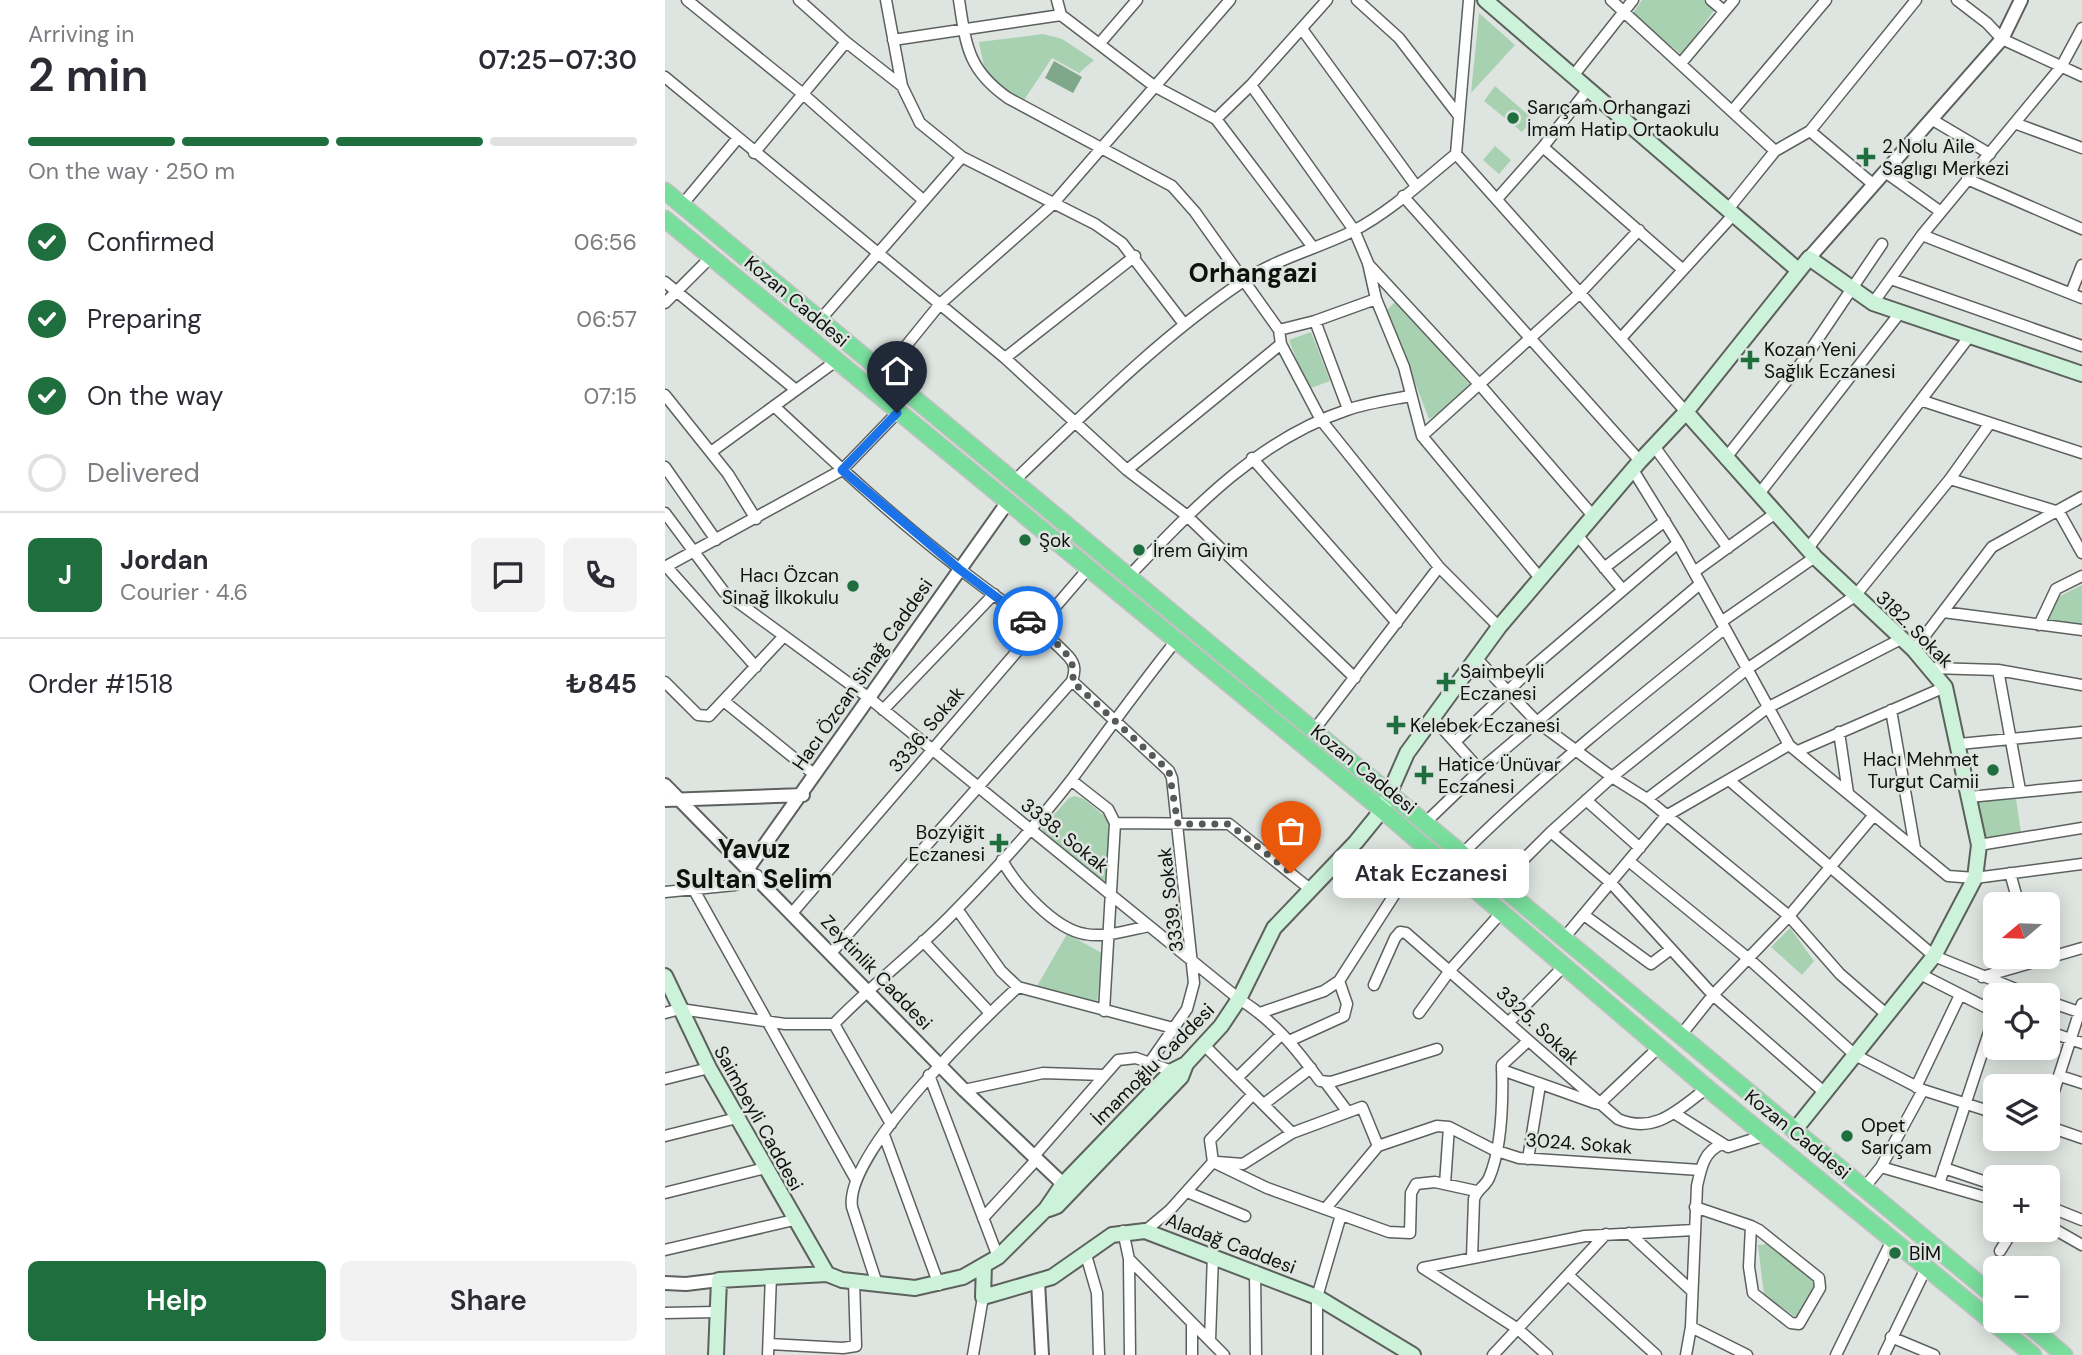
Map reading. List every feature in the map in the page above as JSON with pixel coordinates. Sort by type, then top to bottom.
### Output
[{"type":"highway","name":"Kozan Caddesi","points":[[665,191],[1983,1287]]},
{"type":"highway","name":"Kozan Caddesi","points":[[665,219],[1087,570],[1382,810],[1707,1088],[1927,1266],[2015,1349],[2033,1355]]},
{"type":"highway","points":[[2038,1333],[2064,1355]]},
{"type":"main road","points":[[1485,0],[1798,270]]},
{"type":"main road","points":[[1382,810],[1407,752],[1499,627],[1636,465],[1686,412],[1809,258],[1849,289],[1873,303],[2082,374]]},
{"type":"main road","name":"3182. Sokak","points":[[1686,412],[1812,552],[1914,650],[1945,687],[1979,845],[1975,878],[1934,956],[1885,1013],[1794,1131]]},
{"type":"main road","name":"İmamoğlu Caddesi","points":[[719,1280],[771,1275],[827,1274],[854,1281],[915,1288],[963,1278],[998,1257],[1046,1209],[1063,1184],[1172,1070],[1186,1064],[1204,1045],[1238,999],[1274,928],[1382,810]]},
{"type":"main road","name":"Saimbeyli Caddesi","points":[[665,976],[672,1011],[709,1068],[827,1274]]},
{"type":"main road","points":[[1046,1209],[1057,1206],[1181,1077],[1186,1064]]},
{"type":"main road","points":[[984,1265],[983,1297],[1038,1282],[1086,1255],[1112,1235],[1123,1231]]},
{"type":"main road","name":"Aladağ Caddesi","points":[[1123,1231],[1145,1231],[1317,1297],[1413,1355]]},
{"type":"main road","points":[[716,1355],[719,1280]]},
{"type":"street","points":[[687,0],[803,94],[923,200]]},
{"type":"street","points":[[799,0],[846,42],[902,86]]},
{"type":"street","points":[[886,0],[902,86],[920,123],[963,156],[1052,205],[1095,225],[1122,243],[1135,256],[1184,324]]},
{"type":"street","points":[[959,0],[964,29],[977,72],[988,84],[1007,98],[1172,187],[1195,212],[1279,331],[1281,344],[1321,420],[1439,567],[1499,627]]},
{"type":"street","points":[[1056,0],[1061,15],[1154,86],[1216,119],[1313,246]]},
{"type":"street","points":[[1100,43],[1137,0]]},
{"type":"street","points":[[884,373],[940,304],[1052,205],[1230,0]]},
{"type":"street","points":[[1216,119],[1251,85],[1327,0]]},
{"type":"street","points":[[1357,0],[1399,38],[1459,116]]},
{"type":"street","points":[[1014,481],[1073,421],[1184,324],[1245,280],[1313,246],[1354,230],[1456,154],[1469,0]]},
{"type":"street","points":[[1611,0],[1682,62],[1775,151]]},
{"type":"street","points":[[1573,76],[1633,0]]},
{"type":"street","points":[[1711,0],[1724,11]]},
{"type":"street","points":[[1682,62],[1734,0]]},
{"type":"street","points":[[1733,110],[1826,0]]},
{"type":"street","points":[[1622,337],[1732,211],[1775,151],[1810,131],[1916,0]]},
{"type":"street","points":[[1957,0],[2002,39],[2082,76]]},
{"type":"street","points":[[1809,258],[2002,39],[2021,0]]},
{"type":"street","points":[[893,40],[1061,15]]},
{"type":"street","points":[[1873,303],[1922,235],[1967,179],[2017,124],[2061,67],[2082,28]]},
{"type":"street","points":[[1302,29],[1416,186]]},
{"type":"street","points":[[754,153],[846,42]]},
{"type":"street","points":[[665,77],[1005,358],[1127,470],[1186,515],[1355,678]]},
{"type":"street","points":[[1251,85],[1354,230],[1368,263],[1376,299],[1404,368],[1422,436],[1540,578]]},
{"type":"street","points":[[1497,199],[1543,147],[1588,89]]},
{"type":"street","points":[[1931,119],[1990,154]]},
{"type":"street","points":[[2017,124],[2082,148]]},
{"type":"street","points":[[1810,131],[1874,185]]},
{"type":"street","points":[[682,205],[738,138]]},
{"type":"street","points":[[1543,147],[1682,269]]},
{"type":"street","points":[[1456,154],[1579,294],[1622,337],[1686,412]]},
{"type":"street","points":[[820,320],[963,156]]},
{"type":"street","points":[[1885,172],[1941,212]]},
{"type":"street","points":[[1967,179],[2082,229]]},
{"type":"street","points":[[1403,196],[1636,465],[1767,708],[1793,748],[1948,876],[1975,878],[2082,864]]},
{"type":"street","points":[[1422,436],[1579,294],[1639,230]]},
{"type":"street","points":[[1922,235],[2082,298]]},
{"type":"street","points":[[1725,458],[1805,358],[1849,289],[1882,244]]},
{"type":"street","points":[[1005,358],[1135,256]]},
{"type":"street","points":[[665,303],[712,257]]},
{"type":"street","points":[[1368,263],[1480,385],[1594,516]]},
{"type":"street","points":[[2071,293],[2082,265]]},
{"type":"street","points":[[1891,279],[2082,346]]},
{"type":"street","points":[[665,282],[796,390]]},
{"type":"street","points":[[1279,331],[1376,299]]},
{"type":"street","points":[[1759,494],[1899,314]]},
{"type":"street","points":[[1315,321],[1348,409]]},
{"type":"street","points":[[1463,853],[1520,797],[1574,750],[1812,552],[1969,337]]},
{"type":"street","points":[[1127,470],[1281,344]]},
{"type":"street","points":[[711,452],[836,361]]},
{"type":"street","points":[[665,395],[711,452],[756,519]]},
{"type":"street","points":[[1130,575],[1186,515],[1252,458],[1321,420],[1348,409],[1410,396]]},
{"type":"street","points":[[1923,401],[2082,453]]},
{"type":"street","points":[[774,406],[842,470],[1070,658],[1075,673],[1072,681],[832,952]]},
{"type":"street","points":[[756,667],[666,566],[842,470],[897,413]]},
{"type":"street","points":[[1499,884],[1612,777],[1747,669],[1855,596],[1950,479],[1990,423]]},
{"type":"street","points":[[1654,446],[1728,548]]},
{"type":"street","points":[[1252,458],[1397,624]]},
{"type":"street","points":[[665,467],[716,540]]},
{"type":"street","points":[[1950,479],[2059,512],[2082,553]]},
{"type":"street","points":[[1914,650],[1992,547],[2082,497]]},
{"type":"street","name":"Hacı Özcan Sinağ Caddesi","points":[[753,872],[815,775],[1007,503]]},
{"type":"street","name":"3338. Sokak","points":[[665,513],[724,592],[869,698],[1238,999],[1260,1013],[1286,1037],[1347,1111]]},
{"type":"street","points":[[1694,572],[1777,513]]},
{"type":"street","points":[[1604,568],[1665,521]]},
{"type":"street","points":[[1578,536],[1622,589]]},
{"type":"street","points":[[1456,741],[1622,589],[1678,543]]},
{"type":"street","points":[[1314,730],[1439,567]]},
{"type":"street","name":"3336. Sokak","points":[[793,912],[1087,570]]},
{"type":"street","points":[[2039,625],[2056,589],[2082,576]]},
{"type":"street","points":[[1426,822],[1536,721],[1700,584]]},
{"type":"street","points":[[883,710],[994,594]]},
{"type":"street","points":[[1943,612],[2082,630]]},
{"type":"street","points":[[665,682],[702,718],[713,714],[784,636]]},
{"type":"street","points":[[1647,799],[1767,708],[1901,639]]},
{"type":"street","points":[[672,1011],[809,1026],[834,1024],[868,989],[957,909],[1002,860],[1071,780],[1113,720],[1175,642]]},
{"type":"street","points":[[1476,658],[1536,721],[1612,777],[1647,799],[1789,916],[1840,974],[1885,1013]]},
{"type":"street","points":[[1931,668],[1998,670],[2082,685]]},
{"type":"street","points":[[1998,670],[2020,790]]},
{"type":"street","name":"3339. Sokak","points":[[1072,681],[1169,771],[1194,963],[1191,1001],[1150,1062]]},
{"type":"street","points":[[1564,938],[1667,816],[1729,780],[1793,748],[1839,732],[1945,687]]},
{"type":"street","points":[[725,702],[815,775]]},
{"type":"street","points":[[1891,710],[1915,848]]},
{"type":"street","points":[[1433,718],[1480,770]]},
{"type":"street","points":[[1839,732],[1848,793]]},
{"type":"street","points":[[1959,744],[2082,732]]},
{"type":"street","points":[[1071,780],[1108,809],[1115,823],[1104,1012]]},
{"type":"street","points":[[1729,780],[1934,956],[1990,983]]},
{"type":"street","name":"Zeytinlik Caddesi","points":[[665,785],[793,912],[938,1064],[1063,1184]]},
{"type":"street","points":[[1969,797],[2082,786]]},
{"type":"street","points":[[665,800],[803,795]]},
{"type":"street","points":[[1586,800],[1640,848]]},
{"type":"street","points":[[1681,1035],[1713,995],[1789,916],[1874,814]]},
{"type":"street","points":[[1115,823],[1229,824],[1310,889]]},
{"type":"street","points":[[1979,845],[2082,828]]},
{"type":"street","points":[[1551,832],[1611,883],[1713,995],[1825,1093]]},
{"type":"street","points":[[1260,1013],[1324,991],[1339,981],[1425,847]]},
{"type":"street","points":[[1002,860],[1026,895],[1068,927],[1083,934],[1149,926]]},
{"type":"street","points":[[1630,862],[1749,959],[1855,1055],[1920,1088],[1983,1110]]},
{"type":"street","points":[[665,892],[735,885],[753,872]]},
{"type":"street","points":[[2010,873],[2015,892]]},
{"type":"street","points":[[694,890],[765,1022],[856,1181]]},
{"type":"street","points":[[957,909],[1001,971],[1018,987],[1104,1012],[1173,1028]]},
{"type":"street","points":[[1419,1013],[1451,969],[1501,914]]},
{"type":"street","points":[[1584,915],[1651,964],[1671,949]]},
{"type":"street","name":"3325. Sokak","points":[[1374,985],[1395,938],[1401,932],[1412,935],[1618,1119],[1637,1126],[1658,1123],[1707,1088]]},
{"type":"street","points":[[923,941],[990,1013]]},
{"type":"street","points":[[2060,953],[2082,948]]},
{"type":"street","points":[[1509,1022],[1563,967]]},
{"type":"street","points":[[1981,977],[2002,970]]},
{"type":"street","points":[[1920,974],[1983,1007]]},
{"type":"street","points":[[1237,1078],[1286,1037],[1344,1016],[1347,1004],[1339,981]]},
{"type":"street","points":[[877,1284],[852,1207],[851,1199],[856,1181],[891,1124],[938,1064],[1018,987]]},
{"type":"street","points":[[1864,1188],[1881,1167],[1920,1088],[1960,995]]},
{"type":"street","points":[[2060,1004],[2081,1010],[2060,1076],[2082,1083]]},
{"type":"street","points":[[834,1024],[891,1124]]},
{"type":"street","points":[[2060,1035],[2082,1043]]},
{"type":"street","points":[[1472,1258],[1476,1191],[1490,1176],[1500,1125],[1503,1060],[1528,1041]]},
{"type":"street","points":[[1204,1045],[1292,1133]]},
{"type":"street","points":[[1502,1070],[1599,1104],[1659,1047]]},
{"type":"street","points":[[1326,1083],[1437,1049]]},
{"type":"street","points":[[1939,1184],[1983,1051]]},
{"type":"street","points":[[983,1218],[1104,1075],[1124,1058],[1150,1062],[1172,1070]]},
{"type":"street","points":[[665,1079],[709,1068]]},
{"type":"street","points":[[1263,1104],[1311,1068]]},
{"type":"street","points":[[964,1090],[1042,1073],[1104,1075]]},
{"type":"street","points":[[929,1075],[998,1257]]},
{"type":"street","points":[[1528,1159],[1540,1085]]},
{"type":"street","points":[[1145,1231],[1187,1192],[1213,1162],[1210,1139],[1253,1094]]},
{"type":"street","points":[[1213,1162],[1243,1164],[1292,1133],[1362,1107],[1378,1146]]},
{"type":"street","points":[[1674,1113],[1722,1144],[1734,1147],[1767,1134]]},
{"type":"street","points":[[665,1136],[737,1118]]},
{"type":"street","points":[[1326,1208],[1378,1146],[1437,1126],[1449,1128],[1445,1184]]},
{"type":"street","name":"3024. Sokak","points":[[1449,1128],[1494,1150],[1528,1159],[1700,1170]]},
{"type":"street","points":[[2060,1130],[2082,1138]]},
{"type":"street","points":[[884,1135],[939,1285]]},
{"type":"street","points":[[1686,1355],[1691,1327],[1695,1207],[1700,1170],[1710,1150],[1722,1144]]},
{"type":"street","points":[[1213,1162],[1267,1188],[1326,1208],[1378,1230],[1410,1233],[1412,1187],[1420,1183],[1445,1184],[1476,1191]]},
{"type":"street","points":[[1881,1167],[1983,1197]]},
{"type":"street","points":[[665,1193],[765,1168]]},
{"type":"street","points":[[1944,1168],[1983,1181]]},
{"type":"street","points":[[1187,1192],[1245,1216]]},
{"type":"street","points":[[1695,1207],[1751,1226],[1821,1280],[1820,1288],[1799,1324],[1791,1323],[1753,1293],[1749,1267],[1751,1226]]},
{"type":"street","points":[[2060,1211],[2082,1220]]},
{"type":"street","points":[[1317,1355],[1317,1297],[1342,1215]]},
{"type":"street","points":[[665,1250],[794,1220]]},
{"type":"street","points":[[1547,1355],[1518,1329],[1423,1268],[1568,1238],[1694,1230]]},
{"type":"street","points":[[1123,1231],[1129,1259],[1130,1355]]},
{"type":"street","points":[[2060,1232],[2081,1242]]},
{"type":"street","points":[[1629,1233],[1692,1291]]},
{"type":"street","points":[[1493,1355],[1606,1234]]},
{"type":"street","points":[[1836,1355],[1893,1238]]},
{"type":"street","points":[[2000,1251],[2006,1242]]},
{"type":"street","points":[[1086,1255],[1097,1293],[1099,1355]]},
{"type":"street","points":[[1210,1340],[1213,1255]]},
{"type":"street","points":[[1129,1259],[1224,1355]]},
{"type":"street","points":[[1884,1355],[1927,1266]]},
{"type":"street","points":[[1255,1271],[1256,1355]]},
{"type":"street","points":[[771,1275],[769,1350],[856,1346],[854,1281]]},
{"type":"street","points":[[1568,1275],[1657,1355]]},
{"type":"street","points":[[665,1283],[686,1284],[719,1280]]},
{"type":"street","points":[[1038,1282],[1042,1355]]},
{"type":"street","points":[[973,1355],[983,1297]]},
{"type":"street","points":[[665,1313],[716,1312]]},
{"type":"street","points":[[1192,1323],[1192,1355]]},
{"type":"street","points":[[1691,1327],[1747,1355]]},
{"type":"street","points":[[1891,1337],[1934,1355]]},
{"type":"shaded area","points":[[1642,0],[1703,0],[1715,9],[1682,55],[1632,14]]},
{"type":"shaded area","points":[[1479,13],[1515,45],[1471,93]]},
{"type":"shaded area","points":[[1043,34],[1062,39],[1094,60],[1079,73],[1052,58],[1024,100],[996,85],[987,72],[979,42]]},
{"type":"shaded area","points":[[1054,61],[1082,77],[1073,93],[1045,78]]},
{"type":"shaded area","points":[[1495,86],[1533,119],[1522,132],[1484,101]]},
{"type":"shaded area","points":[[1495,146],[1511,160],[1499,174],[1483,160]]},
{"type":"shaded area","points":[[1397,300],[1470,385],[1457,402],[1429,419],[1387,310]]},
{"type":"shaded area","points":[[1311,332],[1330,381],[1308,389],[1289,340]]},
{"type":"shaded area","points":[[2082,585],[2082,627],[2044,622],[2054,599]]},
{"type":"shaded area","points":[[1075,796],[1084,799],[1108,819],[1111,890],[1043,832],[1042,828],[1069,798]]},
{"type":"shaded area","points":[[2016,799],[2021,832],[2019,835],[1982,839],[1976,802]]},
{"type":"shaded area","points":[[1790,928],[1814,961],[1802,975],[1771,947]]},
{"type":"shaded area","points":[[1067,934],[1102,953],[1097,1003],[1036,988]]},
{"type":"shaded area","points":[[1767,1244],[1818,1284],[1798,1319],[1764,1295],[1758,1245]]},
{"type":"way so far","points":[[1028,621],[1070,658],[1075,673],[1072,681],[1169,771],[1178,824],[1229,824],[1253,840],[1291,873]]},
{"type":"place","name":"Sarıçam Orhangazi İmam Hatip Ortaokulu","points":[[1513,118]]},
{"type":"place","name":"2 Nolu Aile Saglıgı Merkezi","points":[[1866,157]]},
{"type":"place","name":"Kozan Yeni Sağlık Eczanesi","points":[[1750,360]]},
{"type":"place","name":"Şok","points":[[1025,540]]},
{"type":"place","name":"İrem Giyim","points":[[1139,550]]},
{"type":"place","name":"Hacı Özcan Sinağ İlkokulu","points":[[853,586]]},
{"type":"place","name":"Saimbeyli Eczanesi","points":[[1446,682]]},
{"type":"place","name":"Kelebek Eczanesi","points":[[1396,725]]},
{"type":"place","name":"Hacı Mehmet Turgut Camii","points":[[1993,770]]},
{"type":"place","name":"Hatice Ünüvar Eczanesi","points":[[1424,775]]},
{"type":"place","name":"Bozyiğit Eczanesi","points":[[999,843]]},
{"type":"place","name":"Atak Eczanesi","points":[[1291,873]]},
{"type":"place","name":"Opet Sarıçam","points":[[1847,1136]]},
{"type":"place","name":"BİM","points":[[1895,1253]]},
{"type":"district","name":"Orhangazi","points":[[1253,273]]},
{"type":"district","name":"Yavuz Sultan Selim","points":[[754,864]]},
{"type":"route","points":[[897,413],[875,439],[842,470],[959,569],[1028,621]]}]
